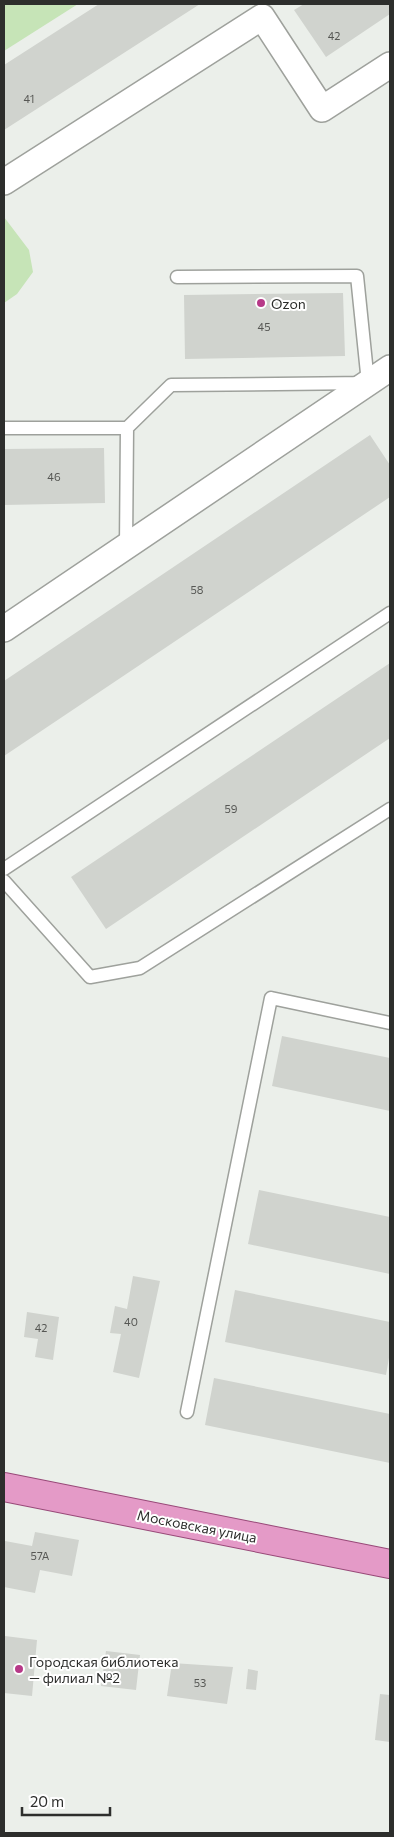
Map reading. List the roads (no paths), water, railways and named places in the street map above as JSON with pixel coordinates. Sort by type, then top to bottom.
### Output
[{"type":"main road","name":"Московская улица","points":[[4,1487],[390,1564]]},
{"type":"street","points":[[4,182],[262,17],[322,109],[390,65]]},
{"type":"street","points":[[4,629],[390,368]]},
{"type":"lane","points":[[4,428],[126,428],[171,385],[368,383],[357,276],[177,277]]},
{"type":"lane","points":[[126,428],[126,547]]},
{"type":"lane","points":[[4,868],[390,614]]},
{"type":"lane","points":[[4,881],[90,977],[98,976],[140,968],[390,809]]},
{"type":"lane","points":[[187,1412],[271,998],[390,1023]]},
{"type":"place","name":"Ozon","points":[[261,303]]},
{"type":"place","name":"Городская библиотека — филиал №2","points":[[19,1669]]}]
